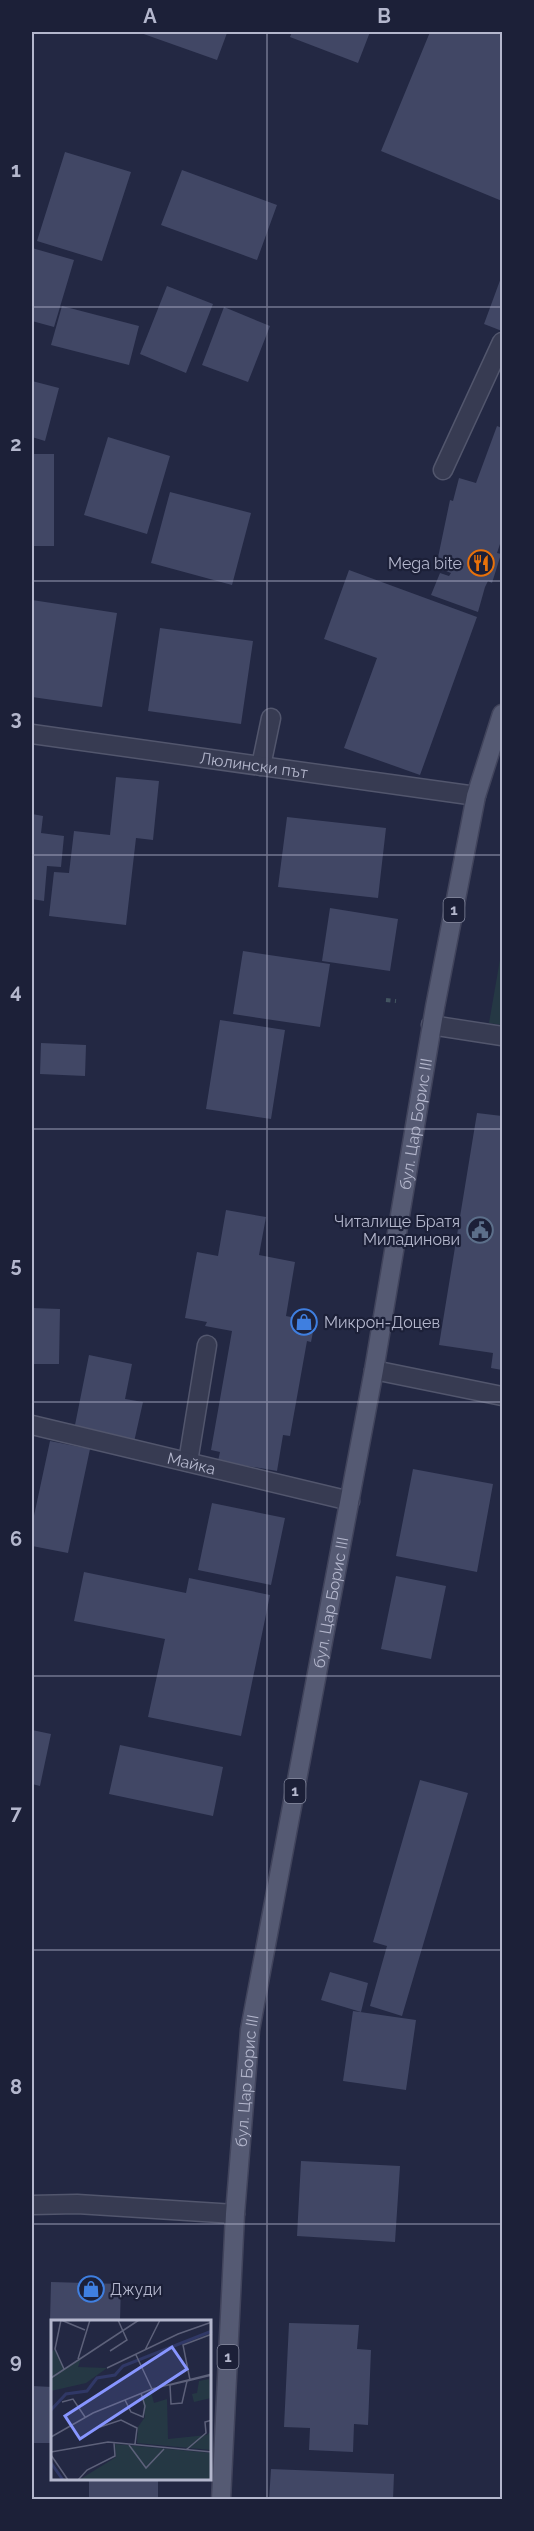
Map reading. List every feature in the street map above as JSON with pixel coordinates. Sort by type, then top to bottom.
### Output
[{"type":"main road","name":"бул. Цар Борис III","points":[[221,2499],[235,2214],[249,2030],[374,1370],[431,1025],[476,795],[502,714]]},
{"type":"street","points":[[443,470],[502,342]]},
{"type":"street","points":[[261,766],[271,717]]},
{"type":"street","name":"Люлински път","points":[[32,734],[476,795]]},
{"type":"street","points":[[431,1025],[502,1036]]},
{"type":"street","points":[[189,1462],[207,1345]]},
{"type":"street","points":[[374,1370],[502,1396]]},
{"type":"street","name":"Майка","points":[[32,1425],[350,1501]]},
{"type":"street","points":[[32,2205],[77,2204],[235,2214]]},
{"type":"path","points":[[386,1000],[396,1001]]},
{"type":"shaded area","points":[[502,948],[502,1025],[489,1023]]},
{"type":"building","points":[[138,32],[224,32],[227,33],[217,60]]},
{"type":"building","points":[[292,32],[370,32],[358,63],[290,37]]},
{"type":"building","points":[[430,32],[502,32],[502,201],[381,151]]},
{"type":"building","points":[[65,152],[131,172],[102,261],[37,241]]},
{"type":"building","points":[[182,170],[277,205],[257,260],[161,225]]},
{"type":"building","points":[[32,248],[74,260],[54,327],[32,321]]},
{"type":"building","points":[[502,275],[502,331],[484,324]]},
{"type":"building","points":[[167,286],[213,304],[186,373],[140,354]]},
{"type":"building","points":[[62,306],[139,326],[129,365],[51,345]]},
{"type":"building","points":[[224,307],[270,326],[248,382],[202,365]]},
{"type":"building","points":[[32,381],[59,388],[45,441],[32,437]]},
{"type":"building","points":[[497,426],[502,428],[502,538],[497,553],[501,554],[492,583],[488,581],[485,587],[478,612],[431,595],[440,573],[449,576],[451,573],[436,567],[450,500],[453,501],[459,478],[476,483]]},
{"type":"building","points":[[108,437],[170,456],[147,534],[84,515]]},
{"type":"building","points":[[32,454],[54,454],[54,546],[32,546]]},
{"type":"building","points":[[170,492],[251,513],[232,585],[151,563]]},
{"type":"building","points":[[349,570],[477,617],[420,775],[344,748],[377,658],[324,639]]},
{"type":"building","points":[[32,600],[117,613],[102,707],[32,697]]},
{"type":"building","points":[[160,628],[253,641],[241,724],[148,711]]},
{"type":"building","points":[[116,777],[159,781],[153,840],[136,838],[126,925],[49,916],[54,872],[69,873],[74,831],[110,835]]},
{"type":"building","points":[[32,814],[43,816],[41,833],[64,836],[61,867],[47,866],[44,901],[32,899]]},
{"type":"building","points":[[287,817],[386,828],[378,898],[278,887]]},
{"type":"building","points":[[330,908],[398,919],[390,971],[322,961]]},
{"type":"building","points":[[243,951],[330,964],[320,1027],[233,1014]]},
{"type":"building","points":[[220,1020],[285,1030],[271,1119],[206,1109]]},
{"type":"building","points":[[41,1043],[86,1045],[85,1076],[40,1074]]},
{"type":"building","name":"Читалище Братя Миладинови","points":[[477,1113],[502,1116],[502,1370],[491,1368],[493,1353],[439,1345]]},
{"type":"building","points":[[226,1210],[266,1217],[259,1255],[295,1262],[286,1316],[315,1322],[311,1342],[307,1341],[290,1436],[283,1435],[277,1471],[218,1461],[220,1452],[211,1450],[232,1331],[205,1326],[207,1322],[185,1318],[197,1252],[218,1256]]},
{"type":"building","points":[[32,1308],[60,1309],[59,1364],[32,1364]]},
{"type":"building","points":[[89,1355],[132,1364],[125,1399],[143,1402],[134,1442],[74,1430]]},
{"type":"building","points":[[50,1441],[90,1449],[68,1553],[32,1546],[32,1525]]},
{"type":"building","points":[[413,1469],[493,1484],[477,1572],[396,1556]]},
{"type":"building","points":[[212,1503],[285,1518],[271,1585],[198,1570]]},
{"type":"building","points":[[84,1572],[186,1593],[189,1578],[270,1595],[241,1736],[148,1717],[165,1639],[74,1621]]},
{"type":"building","points":[[396,1576],[446,1586],[431,1659],[381,1649]]},
{"type":"building","points":[[32,1730],[51,1734],[40,1786],[32,1784]]},
{"type":"building","points":[[120,1745],[223,1767],[213,1816],[109,1794]]},
{"type":"building","points":[[420,1780],[468,1793],[402,2016],[370,2006],[387,1946],[373,1942]]},
{"type":"building","points":[[330,1972],[368,1983],[361,2012],[321,2000]]},
{"type":"building","points":[[353,2011],[416,2020],[406,2090],[343,2081]]},
{"type":"building","points":[[301,2161],[400,2166],[395,2242],[297,2236]]},
{"type":"building","points":[[51,2282],[121,2284],[120,2320],[51,2320],[50,2322]]},
{"type":"building","points":[[289,2323],[359,2325],[357,2349],[371,2350],[368,2425],[354,2424],[353,2452],[309,2450],[310,2428],[284,2427]]},
{"type":"building","points":[[32,2386],[51,2387],[51,2443],[32,2443]]},
{"type":"building","points":[[271,2469],[394,2474],[393,2500],[269,2500]]},
{"type":"building","points":[[89,2480],[158,2480],[158,2500],[89,2500]]},
{"type":"place","name":"Mega bite","points":[[481,563]]},
{"type":"place","name":"Читалище Братя Миладинови","points":[[480,1230]]},
{"type":"place","name":"Микрон-Доцев","points":[[304,1322]]},
{"type":"place","name":"Джуди","points":[[91,2289]]}]
